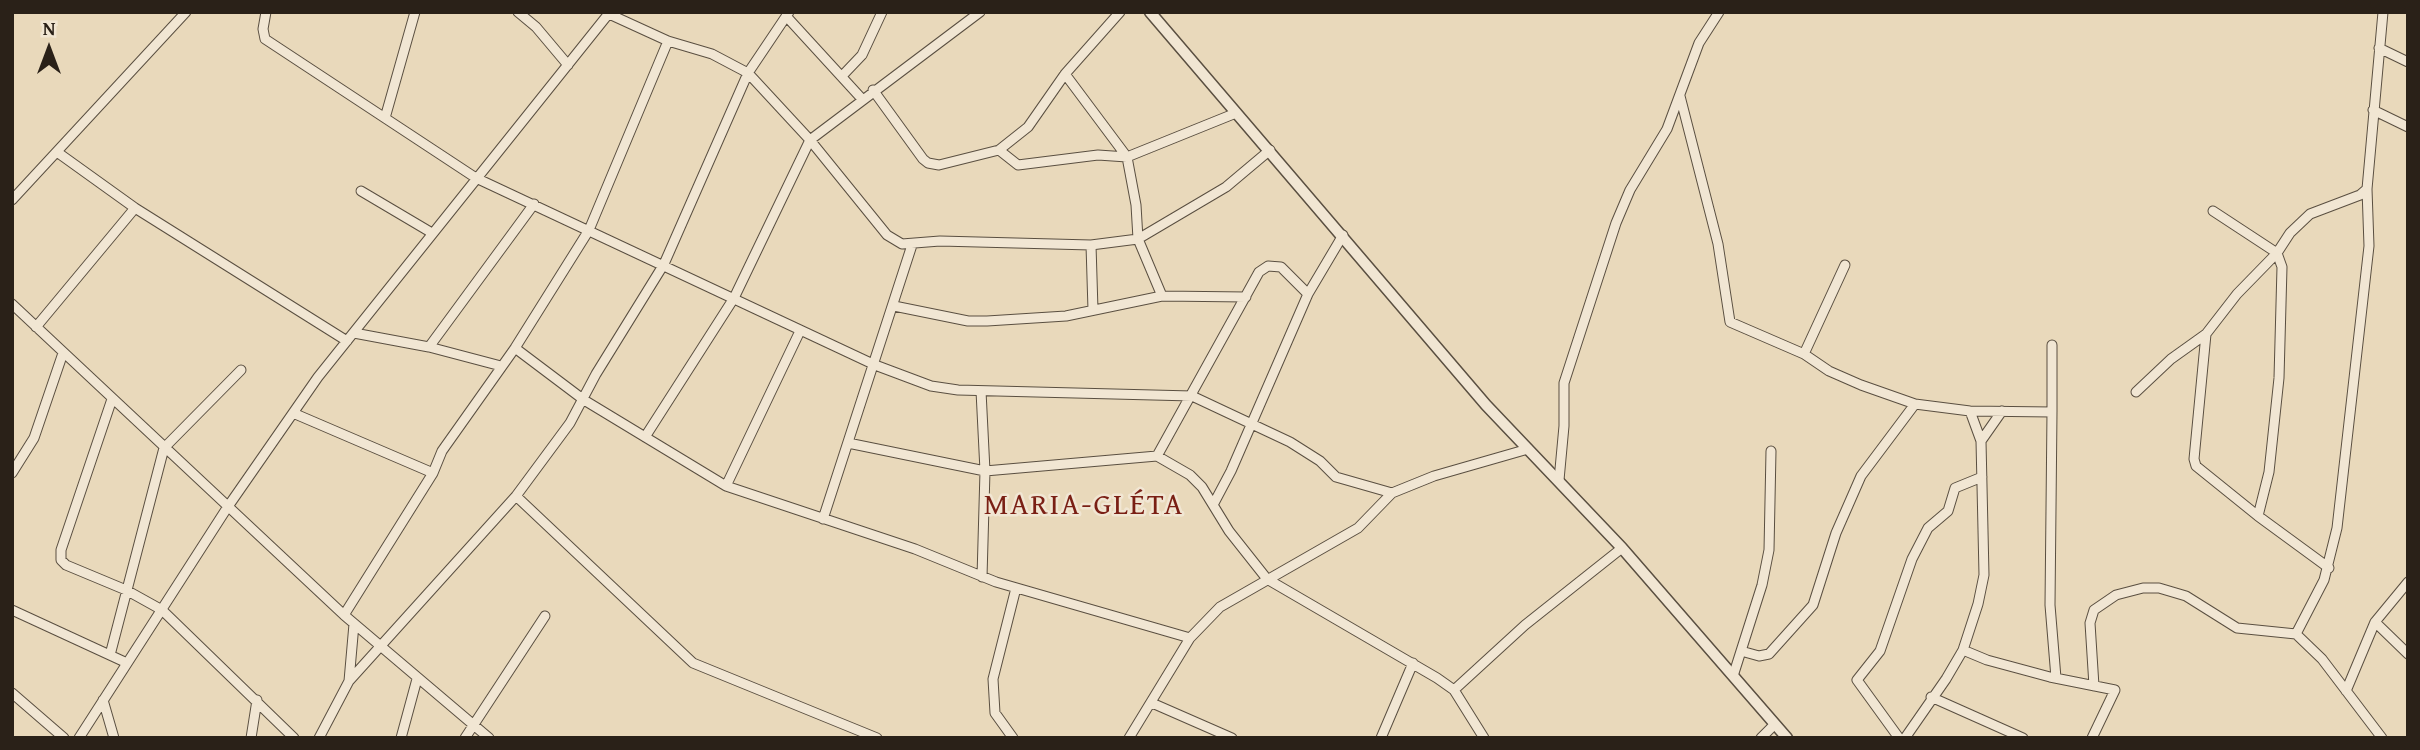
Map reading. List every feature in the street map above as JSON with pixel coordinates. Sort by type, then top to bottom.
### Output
[{"type":"street","points":[[12,200],[16,190],[57,152],[186,12]]},
{"type":"street","points":[[266,12],[262,29],[264,39],[476,177],[875,365],[931,386],[981,391],[1192,396],[1252,423],[1320,461],[1336,477],[1392,493]]},
{"type":"street","points":[[385,118],[415,12]]},
{"type":"street","points":[[518,12],[537,27],[568,65]]},
{"type":"street","points":[[842,76],[862,55],[882,12]]},
{"type":"street","points":[[645,437],[734,298],[810,140],[980,12]]},
{"type":"street","points":[[873,90],[928,163],[947,164],[999,150],[1028,127],[1065,74],[1120,12]]},
{"type":"street","points":[[1150,12],[1486,405],[1622,548],[1787,738]]},
{"type":"street","points":[[1559,480],[1564,426],[1564,383],[1616,223],[1630,190],[1658,147],[1699,43],[1718,12]]},
{"type":"street","points":[[2296,634],[2329,568],[2337,528],[2368,246],[2367,188],[2383,12]]},
{"type":"street","points":[[79,738],[227,508],[293,413],[476,177],[609,13],[668,41],[712,54],[748,73],[810,140],[887,235],[902,244],[940,241],[1091,245],[1138,239],[1226,187],[1270,150]]},
{"type":"street","points":[[319,738],[349,681],[382,648],[516,496],[550,453],[664,264],[748,73],[788,14],[862,99]]},
{"type":"street","points":[[344,615],[433,473],[442,452],[515,348],[589,230],[668,41]]},
{"type":"street","points":[[2379,48],[2408,62]]},
{"type":"street","points":[[1065,74],[1127,157],[1136,205],[1138,239],[1162,296]]},
{"type":"street","points":[[1680,96],[1718,244],[1730,322],[1804,354],[1839,376],[1915,404],[1970,411],[2052,412]]},
{"type":"street","points":[[2373,110],[2408,127]]},
{"type":"street","points":[[999,150],[1018,164],[1098,155],[1127,157],[1236,113]]},
{"type":"street","points":[[57,152],[135,208],[347,341]]},
{"type":"street","points":[[2136,392],[2171,359],[2206,334],[2236,294],[2277,253],[2290,233],[2311,214],[2360,195],[2367,188]]},
{"type":"street","points":[[361,191],[432,233]]},
{"type":"street","points":[[429,347],[534,204]]},
{"type":"street","points":[[36,327],[135,208]]},
{"type":"street","points":[[2213,211],[2277,253],[2282,267],[2279,378],[2269,472],[2258,516]]},
{"type":"street","points":[[1213,505],[1308,294],[1343,235]]},
{"type":"street","points":[[823,519],[839,461],[848,443],[875,365],[912,245]]},
{"type":"street","points":[[1091,245],[1093,310]]},
{"type":"street","points":[[1157,456],[1259,272],[1276,265],[1286,271],[1308,294]]},
{"type":"street","points":[[1804,354],[1845,265]]},
{"type":"street","points":[[894,306],[968,321],[987,321],[1051,318],[1162,296],[1246,297]]},
{"type":"street","points":[[12,303],[227,508],[344,615],[489,738]]},
{"type":"street","points":[[726,486],[800,331]]},
{"type":"street","points":[[354,333],[429,347],[501,366]]},
{"type":"street","points":[[2206,334],[2194,459],[2196,466],[2329,568]]},
{"type":"street","points":[[2052,345],[2050,605],[2056,678]]},
{"type":"street","points":[[515,348],[584,400],[726,486],[915,549],[1017,589],[1190,638]]},
{"type":"street","points":[[12,473],[34,438],[64,353]]},
{"type":"street","points":[[110,655],[164,448],[241,370]]},
{"type":"street","points":[[981,391],[985,471],[982,577]]},
{"type":"street","points":[[112,399],[61,550],[61,560],[66,565],[126,590],[162,610],[294,738]]},
{"type":"street","points":[[1741,651],[1759,656],[1769,654],[1813,605],[1836,533],[1861,476],[1915,404]]},
{"type":"street","points":[[1905,738],[1946,679],[1962,650],[1979,604],[1984,575],[1981,441],[1970,411]]},
{"type":"street","points":[[1981,441],[2002,411]]},
{"type":"street","points":[[293,413],[433,473]]},
{"type":"street","points":[[848,443],[985,471],[1157,456],[1190,475],[1267,579],[1413,663],[1454,690],[1484,738]]},
{"type":"street","points":[[1129,738],[1190,638],[1220,607],[1358,528],[1392,493],[1434,476],[1528,449]]},
{"type":"street","points":[[1734,674],[1762,585],[1769,550],[1771,451]]},
{"type":"street","points":[[1899,738],[1857,680],[1880,651],[1912,559],[1928,528],[1948,511],[1955,488],[1982,477]]},
{"type":"street","points":[[516,496],[693,663],[877,738]]},
{"type":"street","points":[[1454,690],[1525,625],[1622,548]]},
{"type":"street","points":[[2346,691],[2375,622],[2408,582]]},
{"type":"street","points":[[2094,686],[2090,623],[2094,610],[2116,596],[2143,588],[2177,592],[2237,628],[2296,634],[2322,659],[2382,738]]},
{"type":"street","points":[[1013,738],[995,713],[993,679],[1017,589]]},
{"type":"street","points":[[12,610],[127,663]]},
{"type":"street","points":[[465,738],[545,617]]},
{"type":"street","points":[[2375,622],[2408,654]]},
{"type":"street","points":[[349,681],[354,624]]},
{"type":"street","points":[[1962,650],[1987,660],[2115,690],[2092,738]]},
{"type":"street","points":[[1381,738],[1413,663]]},
{"type":"street","points":[[401,738],[417,679]]},
{"type":"street","points":[[12,694],[64,738]]},
{"type":"street","points":[[1931,697],[2023,738]]},
{"type":"street","points":[[103,700],[114,738]]},
{"type":"street","points":[[251,738],[257,700]]},
{"type":"street","points":[[1152,703],[1232,738]]},
{"type":"street","points":[[1761,738],[1774,725]]},
{"type":"district","name":"MARIA-GLÉTA","points":[[1084,506]]}]
